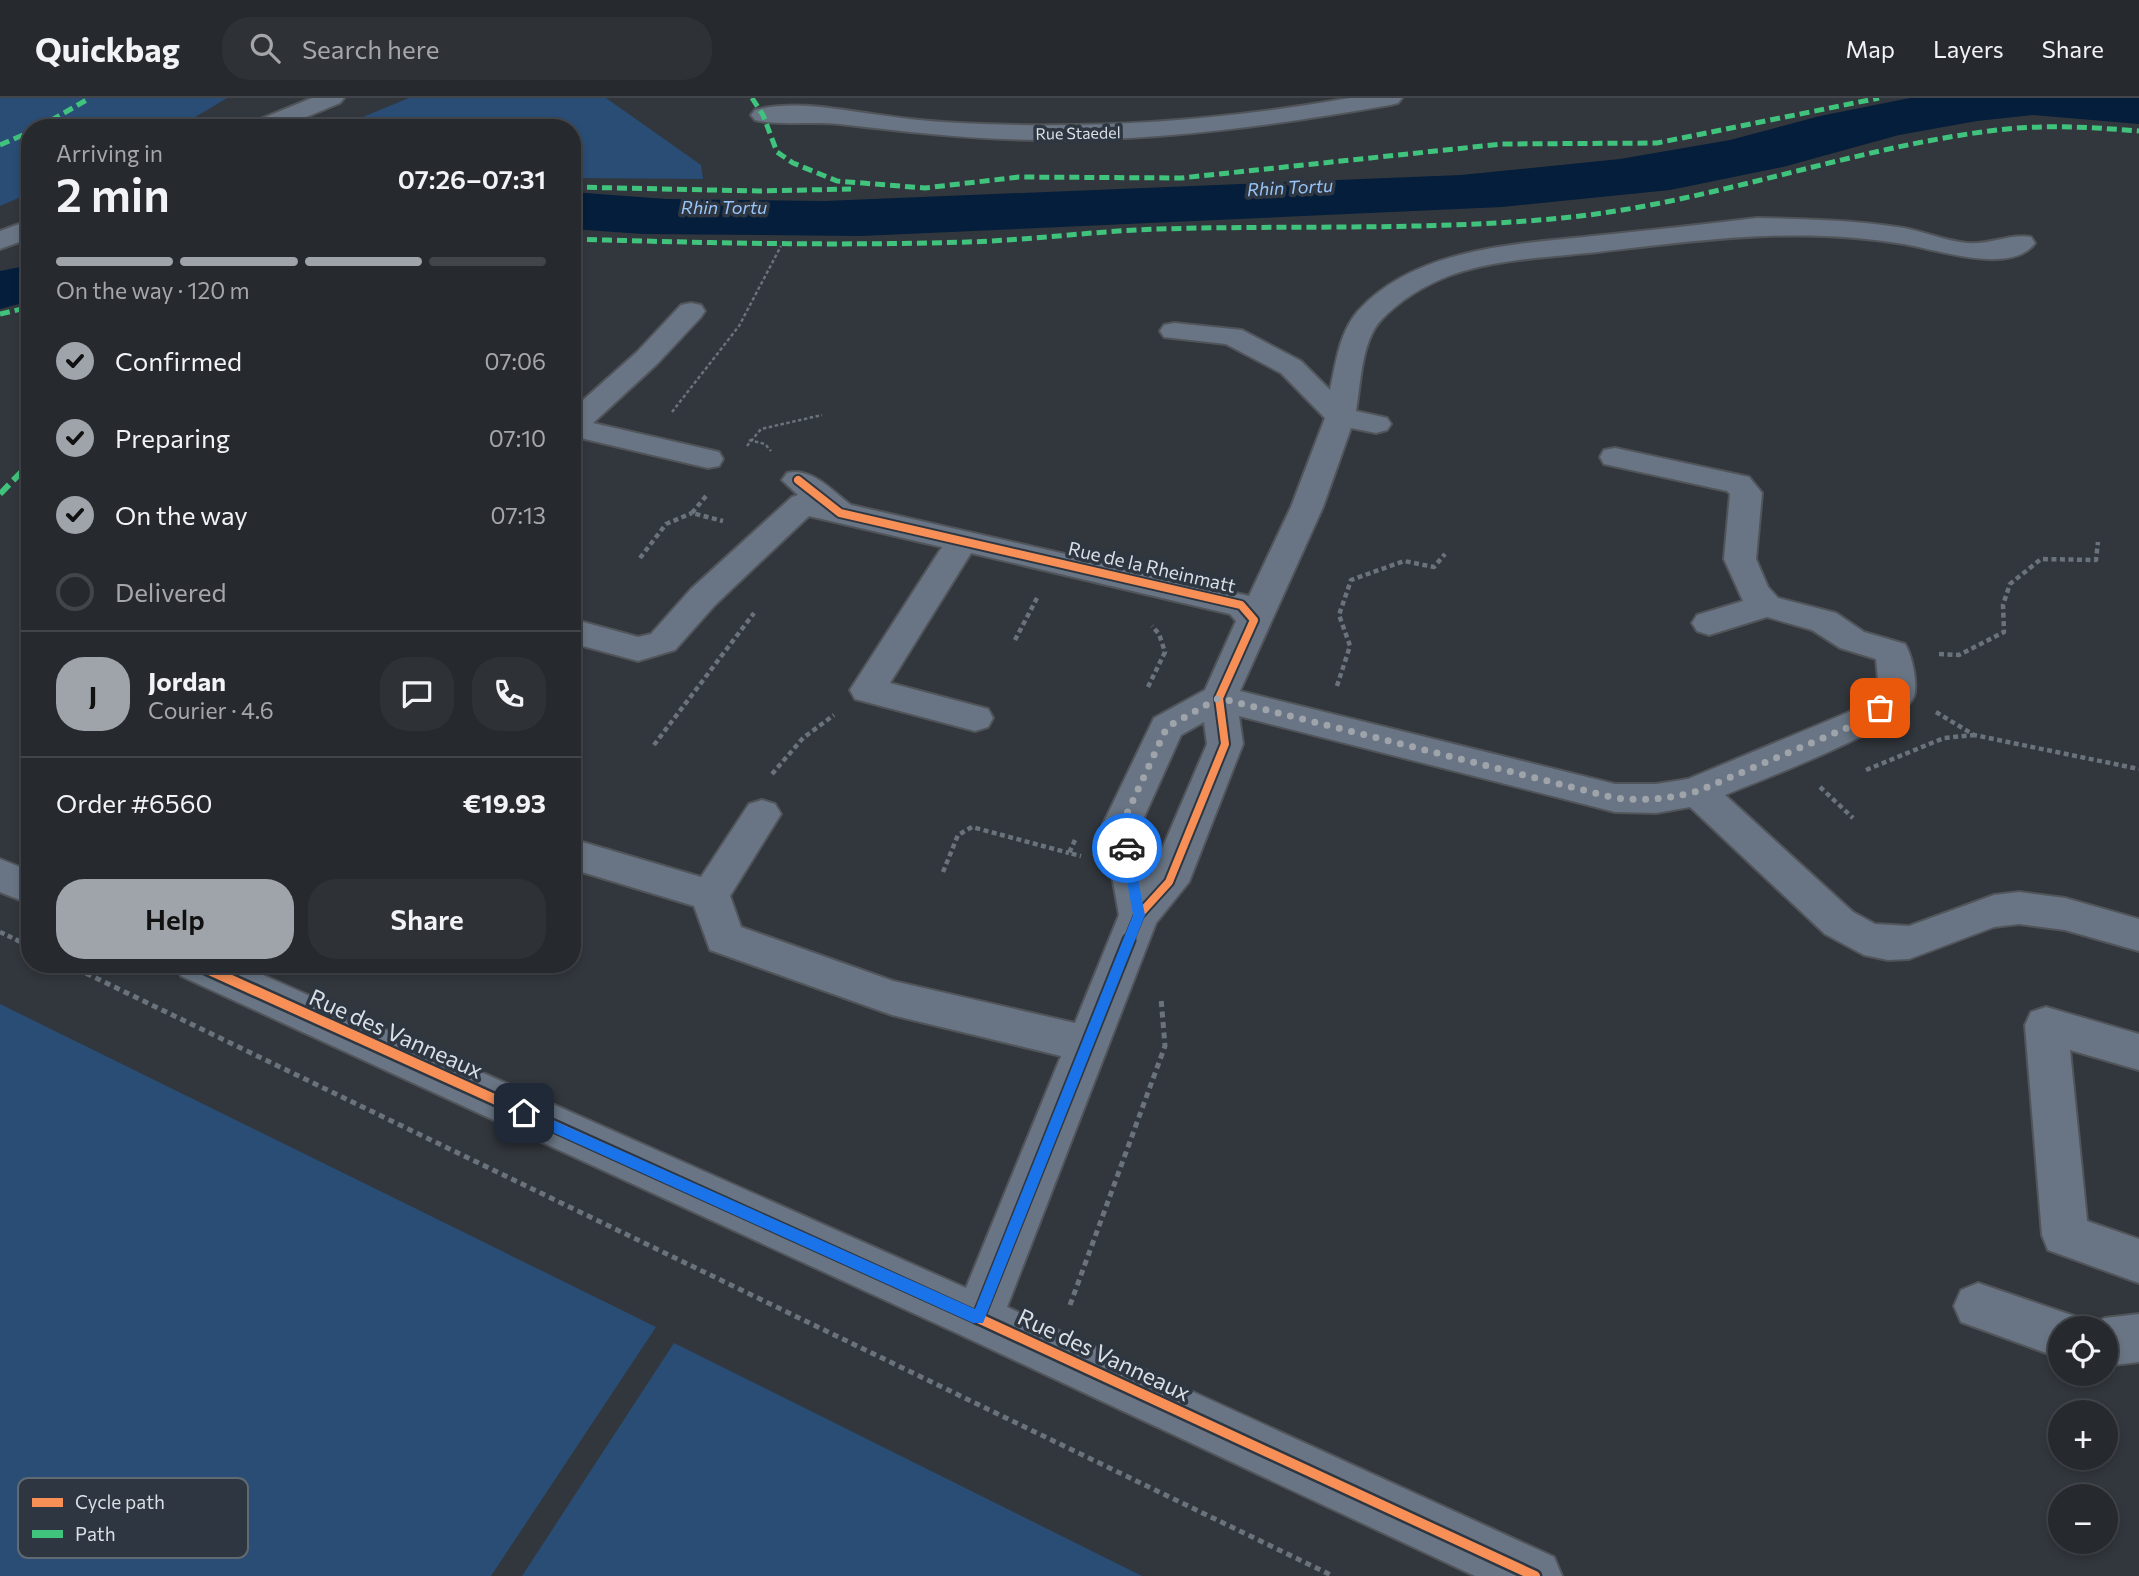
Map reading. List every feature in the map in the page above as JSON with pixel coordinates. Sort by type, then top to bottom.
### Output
[{"type":"street","points":[[264,119],[332,98]]},
{"type":"street","name":"Rue Staedel","points":[[764,115],[817,113],[889,124],[980,131],[1109,133],[1254,122],[1390,98]]},
{"type":"street","points":[[251,119],[260,103]]},
{"type":"street","points":[[978,1318],[1139,915],[1169,882],[1224,744],[1219,698],[1307,507],[1340,416],[1355,339],[1368,317],[1400,289],[1443,269],[1507,254],[1757,226],[1828,227],[1904,236],[1967,251],[1999,251],[2022,243]]},
{"type":"street","points":[[0,241],[21,232]]},
{"type":"street","points":[[581,422],[691,311]]},
{"type":"street","points":[[1174,331],[1232,336],[1291,367],[1340,416],[1377,424]]},
{"type":"street","points":[[581,427],[708,459]]},
{"type":"street","points":[[1615,457],[1738,484],[1746,492],[1740,559],[1753,591],[1766,606]]},
{"type":"street","name":"Rue de la Rheinmatt","points":[[798,480],[840,513],[1241,605],[1254,620]]},
{"type":"street","points":[[581,633],[638,649],[663,642],[703,597],[803,504],[840,513]]},
{"type":"street","points":[[962,541],[868,690],[975,718]]},
{"type":"street","points":[[1139,915],[1122,824],[1167,727],[1219,698],[1615,798],[1638,801],[1677,797],[1698,791],[1863,721],[1897,694],[1893,652],[1852,640],[1824,621],[1766,606],[1710,623]]},
{"type":"street","points":[[1698,791],[1839,923],[1855,935],[1874,943],[1900,946],[1990,912],[2018,908],[2048,910],[2139,935]]},
{"type":"street","points":[[710,895],[762,814]]},
{"type":"street","points":[[581,857],[710,895]]},
{"type":"street","points":[[0,874],[21,884]]},
{"type":"street","points":[[710,895],[724,938],[892,998],[1088,1044]]},
{"type":"street","name":"Rue des Vanneaux","points":[[215,973],[978,1318],[1535,1576]]},
{"type":"street","points":[[2139,1052],[2046,1025],[2065,1235],[2139,1261]]},
{"type":"street","points":[[1978,1306],[2048,1330]]},
{"type":"street","points":[[2118,1340],[2139,1338]]},
{"type":"path","points":[[674,416],[671,410],[739,326],[781,246]]},
{"type":"path","points":[[739,438],[765,444],[798,480]]},
{"type":"path","points":[[640,558],[666,524],[692,513]]},
{"type":"path","points":[[1893,652],[1959,655],[2004,632],[2003,605],[2010,584],[2041,559],[2096,560],[2098,542]]},
{"type":"path","points":[[1326,724],[1350,646],[1339,615],[1351,580],[1404,561],[1434,567],[1445,554]]},
{"type":"path","points":[[1026,592],[1038,594]]},
{"type":"path","points":[[654,745],[759,606]]},
{"type":"path","points":[[1147,689],[1165,652],[1159,634],[1148,621]]},
{"type":"path","points":[[762,814],[766,780],[803,738],[868,690]]},
{"type":"path","points":[[1897,694],[1947,716],[1974,734]]},
{"type":"path","points":[[1858,773],[1944,738],[1974,734],[2139,769]]},
{"type":"path","points":[[1809,794],[1834,783]]},
{"type":"path","points":[[943,872],[958,835],[972,827],[1090,859]]},
{"type":"path","points":[[1069,853],[1081,828]]},
{"type":"path","points":[[0,932],[21,942]]},
{"type":"path","points":[[85,973],[1334,1576]]},
{"type":"path","points":[[1052,1353],[1165,1046],[1159,985]]},
{"type":"shaded area","points":[[0,98],[227,98],[192,119],[21,119],[21,197],[0,206]]},
{"type":"shaded area","points":[[409,98],[606,98],[701,165],[703,179],[581,178],[581,119],[358,119]]},
{"type":"shaded area","points":[[0,1004],[656,1327],[491,1576],[0,1576]]},
{"type":"shaded area","points":[[674,1343],[1142,1576],[522,1576]]},
{"type":"water","name":"Rhin Tortu","points":[[1910,98],[2139,98],[2139,124],[2033,115],[1977,121],[1899,135],[1783,167],[1670,190],[1502,207],[861,236],[643,234],[581,230],[581,193],[666,199],[825,201],[1461,175],[1620,159],[1730,140],[1820,116]]},
{"type":"water","points":[[21,267],[21,303],[0,309],[0,271]]},
{"type":"marked path","points":[[54,119],[90,98]]},
{"type":"marked path","points":[[752,98],[763,115],[777,152],[793,163],[837,181],[925,188],[1019,177],[1181,178],[1502,144],[1657,143],[1879,98]]},
{"type":"marked path","points":[[581,239],[770,243],[969,242],[1134,230],[1411,225],[1563,218],[1636,209],[1921,142],[1992,130],[2065,126],[2139,131]]},
{"type":"marked path","points":[[0,145],[21,136]]},
{"type":"marked path","points":[[581,187],[759,191],[851,189]]},
{"type":"marked path","points":[[0,314],[21,309]]},
{"type":"marked path","points":[[0,494],[21,472]]},
{"type":"cycle path","points":[[798,480],[840,513],[1241,605],[1254,620],[1219,698],[1225,744],[1169,882],[1139,915],[978,1318]]},
{"type":"cycle path","points":[[216,973],[978,1318],[1535,1576]]},
{"type":"way so far","points":[[1127,848],[1122,824],[1167,727],[1219,698],[1615,798],[1638,801],[1677,797],[1698,791],[1863,721],[1880,708]]},
{"type":"route","points":[[524,1113],[978,1318],[1139,915],[1127,848]]}]
